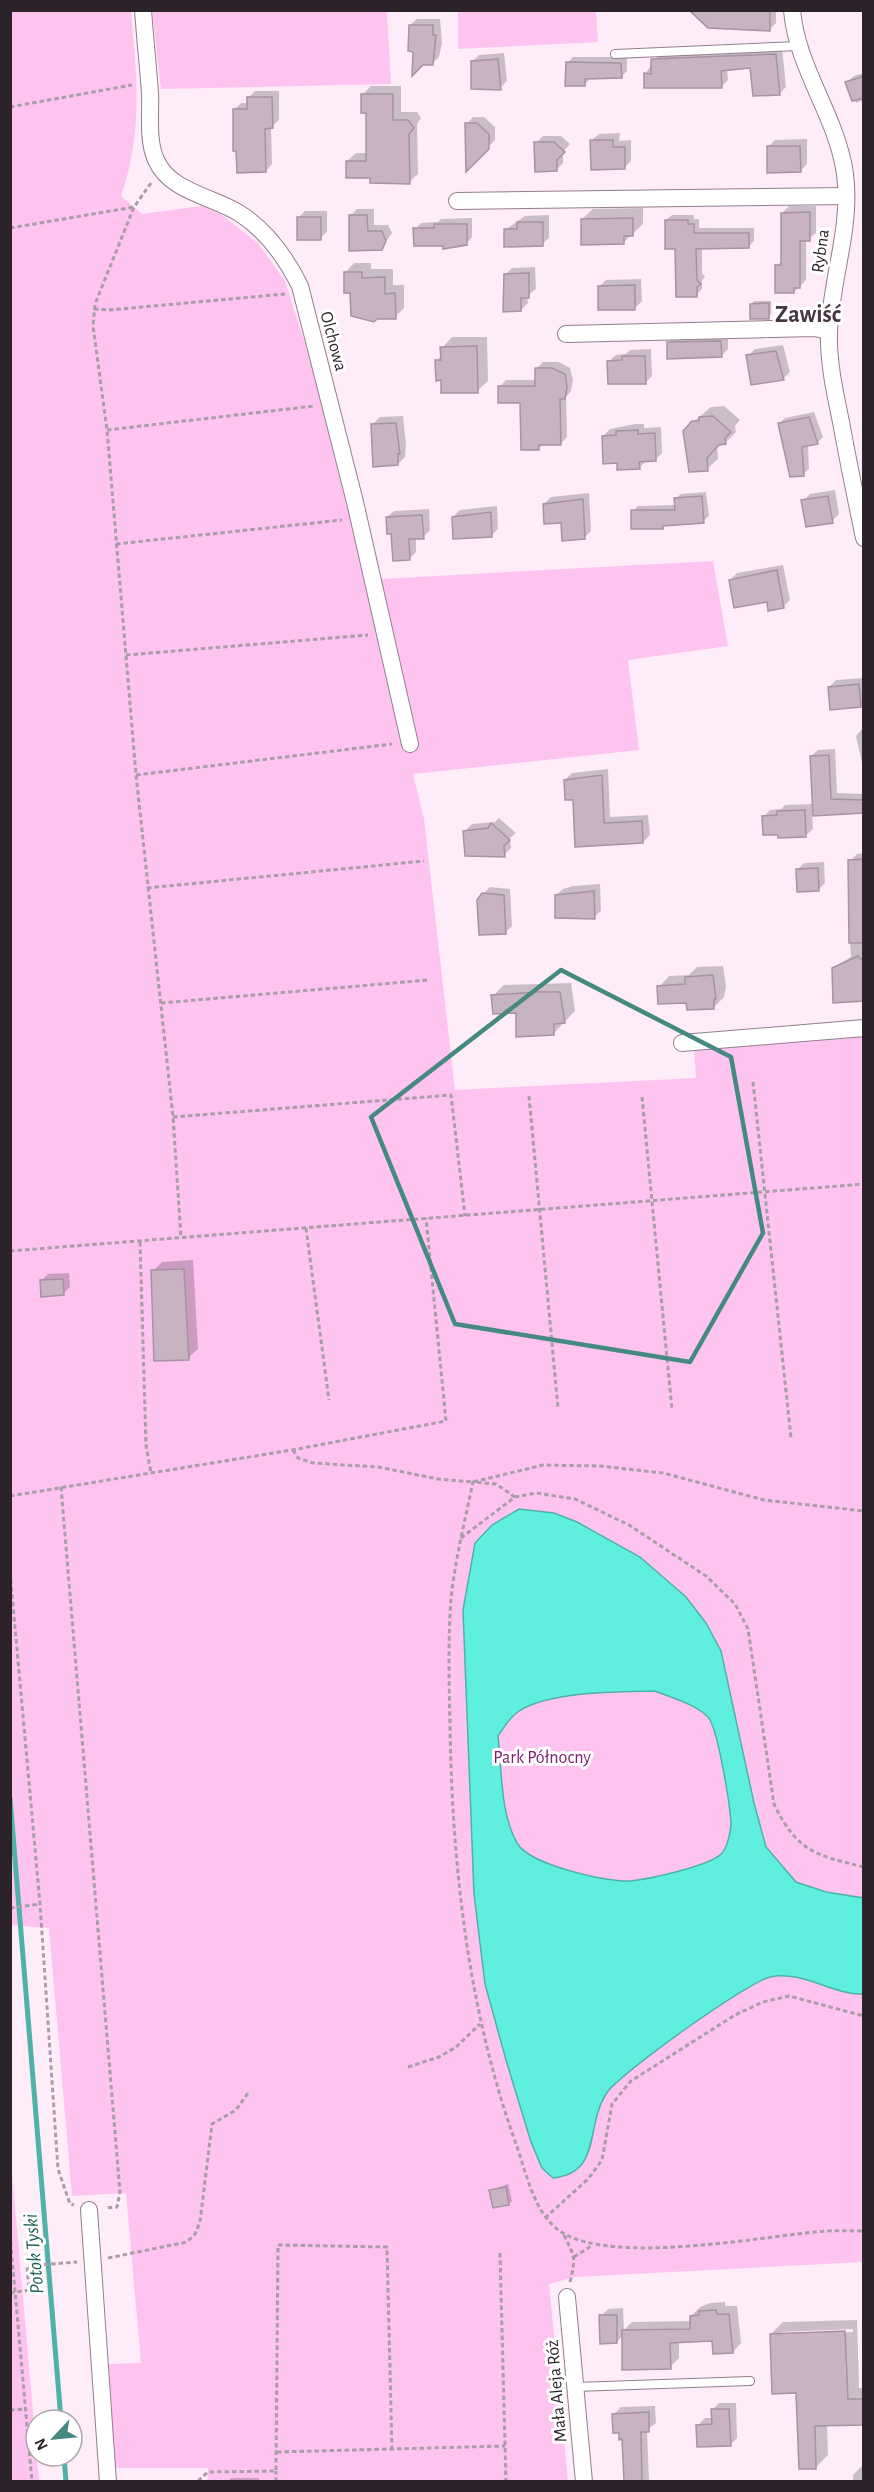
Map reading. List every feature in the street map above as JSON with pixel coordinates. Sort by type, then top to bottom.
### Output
[{"type":"street","points":[[143,10],[151,146],[160,169]]},
{"type":"street","name":"Rybna","points":[[792,10],[799,46],[836,138],[845,174],[846,196],[829,331],[835,393],[864,538]]},
{"type":"street","name":"Olchowa","points":[[160,169],[186,189],[222,203],[241,214],[271,242],[300,286],[358,519],[410,743]]},
{"type":"street","points":[[458,201],[846,196]]},
{"type":"street","points":[[566,334],[814,328],[829,331]]},
{"type":"street","points":[[682,1043],[864,1028]]},
{"type":"street","points":[[89,2210],[108,2481]]},
{"type":"street","name":"Mała Aleja Róż","points":[[567,2297],[584,2481]]},
{"type":"lane","points":[[615,54],[799,46]]},
{"type":"lane","points":[[575,2387],[750,2381]]},
{"type":"path","points":[[10,108],[149,84]]},
{"type":"path","points":[[160,169],[134,207],[94,309],[93,326],[107,430],[136,775],[173,1117],[181,1238]]},
{"type":"path","points":[[10,228],[134,207]]},
{"type":"path","points":[[94,309],[110,310],[285,294]]},
{"type":"path","points":[[107,430],[316,405]]},
{"type":"path","points":[[116,544],[358,519]]},
{"type":"path","points":[[126,655],[368,635]]},
{"type":"path","points":[[136,775],[410,743]]},
{"type":"path","points":[[147,888],[424,861]]},
{"type":"path","points":[[160,1003],[428,980]]},
{"type":"path","points":[[753,1082],[791,1438]]},
{"type":"path","points":[[173,1117],[451,1095],[465,1216]]},
{"type":"path","points":[[529,1096],[558,1408]]},
{"type":"path","points":[[642,1097],[672,1410]]},
{"type":"path","points":[[10,1251],[864,1184]]},
{"type":"path","points":[[10,1496],[292,1450],[446,1421],[426,1218]]},
{"type":"path","points":[[306,1228],[330,1400]]},
{"type":"path","points":[[140,1242],[146,1445],[151,1473]]},
{"type":"path","points":[[292,1450],[298,1458],[313,1463],[378,1467],[438,1479],[496,1484],[515,1497]]},
{"type":"path","points":[[473,1482],[543,1465],[600,1466],[663,1473],[764,1500],[864,1511]]},
{"type":"path","points":[[473,1482],[451,1598],[451,1793],[471,1981],[480,2024],[511,2130],[545,2218],[563,2233],[593,2245],[658,2247],[818,2232],[864,2231]]},
{"type":"path","points":[[10,1572],[40,1904],[58,2169],[70,2204],[89,2210],[117,2206],[120,2192],[61,1487]]},
{"type":"path","points":[[461,1538],[515,1497],[536,1493],[575,1499],[618,1520],[706,1576],[735,1604],[748,1629],[774,1804],[787,1830],[800,1843],[829,1858],[864,1867]]},
{"type":"path","points":[[10,1908],[40,1904]]},
{"type":"path","points":[[545,2218],[588,2179],[602,2160],[612,2104],[631,2081],[735,2015],[762,2002],[789,1996],[864,2016]]},
{"type":"path","points":[[408,2067],[439,2057],[456,2047],[480,2024]]},
{"type":"path","points":[[93,2260],[187,2242],[195,2234],[200,2222],[212,2124],[236,2110],[248,2093]]},
{"type":"path","points":[[563,2233],[574,2257],[575,2267],[567,2297]]},
{"type":"path","points":[[10,2235],[26,2408]]},
{"type":"path","points":[[276,2481],[278,2245],[387,2247],[392,2451]]},
{"type":"path","points":[[574,2257],[593,2245]]},
{"type":"path","points":[[500,2253],[506,2481]]},
{"type":"path","points":[[10,2293],[29,2290],[27,2266],[62,2263]]},
{"type":"path","points":[[277,2452],[392,2451],[505,2446]]},
{"type":"path","points":[[198,2481],[208,2472],[276,2471]]},
{"type":"highlighted area","points":[[561,970],[731,1057],[763,1233],[690,1362],[455,1324],[371,1117]]},
{"type":"green space","name":"Park Północny","points":[[10,11],[131,11],[136,81],[135,127],[133,150],[121,196],[142,214],[202,206],[222,215],[258,243],[285,281],[309,356],[364,574],[380,579],[713,561],[728,646],[628,660],[639,750],[413,774],[424,819],[455,1090],[696,1078],[694,1049],[863,1033],[863,2262],[575,2277],[549,2284],[568,2481],[207,2482],[208,2468],[118,2468],[111,2463],[105,2364],[141,2363],[126,2193],[72,2196],[49,1928],[10,1925]]},
{"type":"green space","points":[[152,11],[387,11],[391,84],[161,89]]},
{"type":"green space","points":[[458,11],[596,11],[598,42],[458,49]]},
{"type":"green space","points":[[10,2149],[33,2408],[24,2408],[24,2468],[38,2468],[39,2481],[11,2481]]},
{"type":"shaded area","points":[[519,1509],[554,1513],[577,1522],[640,1557],[686,1597],[706,1623],[721,1651],[754,1803],[766,1847],[796,1882],[826,1892],[864,1898],[863,1994],[840,1991],[794,1977],[770,1977],[757,1983],[711,2011],[633,2068],[615,2084],[606,2094],[600,2107],[586,2158],[579,2167],[568,2174],[553,2178],[542,2168],[531,2142],[506,2060],[485,1984],[474,1894],[463,1610],[475,1543],[492,1525]],"holes":[[[655,1691],[697,1708],[708,1717],[712,1724],[723,1768],[731,1823],[726,1847],[722,1853],[704,1863],[675,1872],[622,1881],[565,1870],[524,1851],[511,1831],[503,1791],[498,1736],[510,1720],[519,1711],[532,1704],[566,1696]]]},
{"type":"building","points":[[770,10],[770,31],[708,28],[691,12]]},
{"type":"building","points":[[409,25],[433,25],[433,35],[436,35],[433,65],[423,65],[412,76],[413,52],[408,51]]},
{"type":"building","points":[[776,54],[780,95],[753,96],[750,68],[721,71],[722,88],[644,88],[644,73],[651,74],[651,59]]},
{"type":"building","points":[[498,59],[501,90],[471,89],[471,61]]},
{"type":"building","points":[[566,62],[621,63],[622,78],[585,79],[585,86],[565,86]]},
{"type":"building","points":[[864,76],[864,98],[852,101],[845,82]]},
{"type":"building","points":[[361,94],[393,94],[393,120],[408,120],[414,128],[409,134],[410,184],[370,183],[370,178],[346,178],[346,161],[366,161],[366,113],[361,113]]},
{"type":"building","points":[[247,97],[272,97],[273,128],[265,129],[266,172],[237,173],[236,151],[233,151],[233,109],[247,109]]},
{"type":"building","points":[[465,123],[477,123],[489,134],[489,149],[466,172]]},
{"type":"building","points":[[590,140],[613,140],[613,147],[625,147],[625,169],[591,170]]},
{"type":"building","points":[[534,142],[554,142],[565,152],[557,160],[557,171],[535,172]]},
{"type":"building","points":[[767,146],[800,146],[801,172],[767,173]]},
{"type":"building","points":[[810,212],[810,241],[800,241],[800,288],[794,288],[794,293],[775,293],[775,265],[781,265],[781,213]]},
{"type":"building","points":[[349,215],[367,215],[368,231],[382,231],[386,241],[382,250],[349,251]]},
{"type":"building","points":[[297,217],[321,217],[321,240],[297,240]]},
{"type":"building","points":[[633,218],[633,236],[624,236],[624,244],[581,245],[581,219]]},
{"type":"building","points":[[665,220],[688,220],[688,224],[694,224],[694,233],[749,233],[749,248],[696,249],[697,280],[701,284],[697,287],[697,297],[676,297],[675,249],[665,249]]},
{"type":"building","points":[[517,222],[543,222],[543,246],[504,247],[504,229],[517,229]]},
{"type":"building","points":[[434,224],[467,224],[467,245],[443,249],[443,246],[414,246],[413,228],[434,228]]},
{"type":"building","points":[[344,272],[362,272],[362,278],[385,277],[385,294],[395,293],[396,319],[377,319],[374,322],[351,316],[350,293],[344,293]]},
{"type":"building","points":[[529,273],[529,298],[521,298],[521,311],[503,312],[504,274]]},
{"type":"building","points":[[635,285],[635,310],[598,310],[598,286]]},
{"type":"building","points":[[769,303],[769,319],[750,319],[750,304]]},
{"type":"building","points":[[721,341],[722,357],[667,359],[667,342]]},
{"type":"building","points":[[477,346],[478,393],[441,393],[441,380],[436,381],[435,360],[441,360],[440,347]]},
{"type":"building","points":[[776,351],[784,380],[751,385],[746,355]]},
{"type":"building","points":[[622,356],[645,356],[646,384],[608,384],[607,361],[622,360]]},
{"type":"building","points":[[535,368],[552,368],[565,374],[567,387],[565,399],[560,399],[561,445],[539,445],[539,450],[521,450],[520,403],[498,403],[498,386],[535,386]]},
{"type":"building","points":[[713,416],[731,432],[725,438],[726,444],[719,445],[707,458],[708,471],[689,472],[683,431],[692,421],[699,421],[699,417]]},
{"type":"building","points":[[809,417],[818,444],[802,447],[804,476],[790,477],[778,423]]},
{"type":"building","points":[[396,423],[400,454],[398,454],[398,465],[373,467],[371,424]]},
{"type":"building","points":[[638,430],[638,434],[655,433],[656,461],[639,462],[640,469],[617,470],[617,463],[603,464],[602,436],[616,435],[616,431]]},
{"type":"building","points":[[702,496],[704,523],[663,526],[663,529],[631,529],[631,510],[675,510],[674,498]]},
{"type":"building","points":[[828,496],[833,523],[806,527],[801,500]]},
{"type":"building","points":[[583,499],[585,539],[562,541],[561,523],[544,524],[543,504]]},
{"type":"building","points":[[491,512],[492,537],[453,539],[452,517]]},
{"type":"building","points":[[422,515],[424,539],[409,539],[410,560],[393,561],[391,534],[387,534],[386,517]]},
{"type":"building","points":[[777,570],[784,608],[768,611],[767,602],[734,608],[729,580]]},
{"type":"building","points":[[859,684],[861,707],[830,710],[828,687]]},
{"type":"building","points":[[829,755],[831,799],[864,800],[864,813],[813,816],[810,756]]},
{"type":"building","points":[[602,775],[604,823],[642,821],[643,843],[575,847],[573,800],[565,800],[564,780]]},
{"type":"building","points":[[805,810],[806,837],[778,838],[778,835],[763,835],[762,816],[777,815],[777,811]]},
{"type":"building","points":[[491,823],[510,840],[504,846],[505,857],[465,856],[463,831],[488,828]]},
{"type":"building","points":[[864,859],[864,943],[849,943],[848,860]]},
{"type":"building","points":[[818,868],[819,891],[797,892],[796,869]]},
{"type":"building","points":[[594,891],[595,919],[555,918],[555,895]]},
{"type":"building","points":[[482,893],[504,895],[506,934],[479,935],[477,900]]},
{"type":"building","points":[[858,956],[864,962],[864,1001],[833,1003],[832,968]]},
{"type":"building","points":[[713,975],[716,999],[714,999],[714,1009],[687,1010],[686,1003],[658,1004],[657,986],[685,984],[685,977]]},
{"type":"building","points":[[560,992],[565,1023],[554,1024],[554,1035],[516,1037],[516,1013],[493,1014],[491,995]]},
{"type":"building","points":[[184,1269],[189,1360],[154,1361],[151,1270]]},
{"type":"building","points":[[63,1279],[64,1295],[41,1297],[40,1280]]},
{"type":"building","points":[[506,2187],[509,2205],[493,2208],[489,2190]]},
{"type":"building","points":[[716,2310],[717,2314],[729,2314],[733,2353],[713,2354],[712,2341],[670,2343],[671,2369],[622,2370],[622,2330],[690,2329],[690,2316],[699,2315],[699,2311]]},
{"type":"building","points":[[599,2315],[617,2315],[617,2343],[600,2344]]},
{"type":"building","points":[[845,2331],[848,2399],[864,2399],[864,2425],[815,2426],[816,2469],[799,2469],[796,2393],[772,2394],[770,2334]]},
{"type":"building","points":[[711,2409],[729,2409],[731,2446],[697,2447],[696,2425],[712,2424]]},
{"type":"building","points":[[649,2412],[649,2432],[641,2432],[642,2481],[624,2481],[622,2439],[619,2440],[619,2433],[613,2433],[612,2414]]},
{"type":"waterway","name":"Potok Tyski","points":[[10,1798],[60,2408]]},
{"type":"waterway","name":"Potok Tyski","points":[[65,2468],[66,2482]]},
{"type":"district","name":"Zawiść","points":[[808,314]]}]
